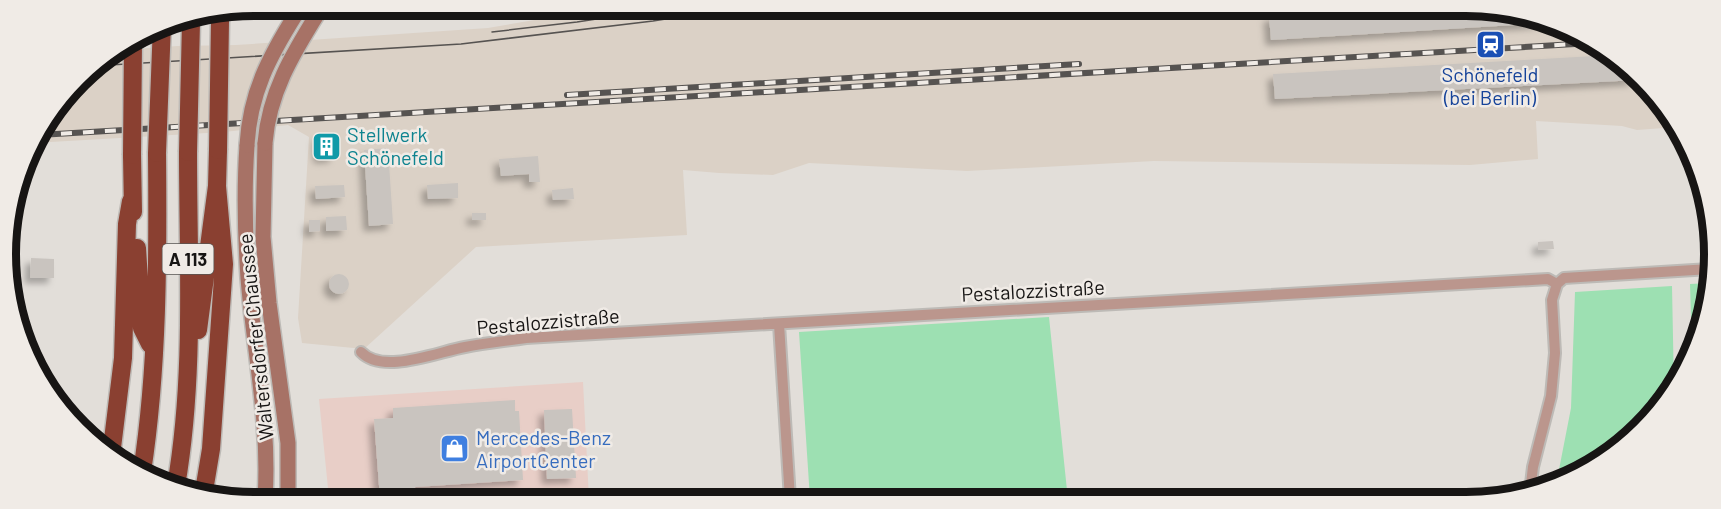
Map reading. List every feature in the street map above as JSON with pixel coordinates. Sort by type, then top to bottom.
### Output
[{"type":"highway","points":[[189,366],[196,340],[217,186],[220,19]]},
{"type":"highway","name":"A 113","points":[[177,480],[183,443],[189,366],[188,152],[191,26]]},
{"type":"highway","name":"A 113","points":[[143,465],[154,351],[162,36]]},
{"type":"highway","points":[[133,49],[131,201],[142,328],[154,351]]},
{"type":"highway","points":[[205,487],[211,449],[224,264],[217,186]]},
{"type":"highway","points":[[112,445],[123,358],[127,224],[131,201]]},
{"type":"main road","name":"Waltersdorfer Chaussee","points":[[265,492],[265,425],[248,267],[245,174],[250,111],[267,63],[294,16]]},
{"type":"main road","name":"Waltersdorfer Chaussee","points":[[288,492],[288,443],[269,303],[263,237],[265,143],[272,100],[283,72],[317,16]]},
{"type":"street","name":"Pestalozzistraße","points":[[361,352],[371,360],[389,362],[526,338],[1548,279],[1557,284],[1564,278],[1704,269]]},
{"type":"street","points":[[1531,483],[1551,396],[1555,353],[1552,300],[1557,284]]},
{"type":"street","points":[[779,324],[790,492]]},
{"type":"shaded area","points":[[558,16],[1482,17],[1513,21],[1543,29],[1586,48],[1635,86],[1668,128],[1637,130],[1622,126],[1536,121],[1538,159],[1470,165],[1154,161],[967,171],[809,163],[773,175],[683,170],[687,235],[476,247],[364,349],[302,343],[298,318],[309,137],[288,125],[224,132],[44,142],[57,122],[86,86],[134,49],[236,45],[488,28]]},
{"type":"shaded area","name":"Mercedes-Benz AirportCenter","points":[[583,382],[589,492],[328,492],[319,399]]},
{"type":"green space","points":[[1702,283],[1691,332],[1690,284]]},
{"type":"green space","points":[[1672,286],[1674,373],[1635,423],[1586,461],[1558,474],[1571,408],[1575,292]]},
{"type":"green space","points":[[1049,317],[1067,492],[810,492],[799,332]]},
{"type":"building","points":[[1269,16],[1466,16],[1525,24],[1271,40]]},
{"type":"building","points":[[1597,56],[1628,80],[1275,99],[1273,74]]},
{"type":"building","name":"Stellwerk Schönefeld","points":[[318,136],[333,136],[335,157],[319,158]]},
{"type":"building","points":[[388,148],[393,224],[369,226],[364,150]]},
{"type":"building","points":[[538,156],[540,182],[529,182],[529,174],[501,176],[499,159]]},
{"type":"building","points":[[458,183],[458,198],[428,199],[427,185]]},
{"type":"building","points":[[344,185],[345,197],[316,199],[315,186]]},
{"type":"building","points":[[573,188],[574,199],[553,200],[552,190]]},
{"type":"building","points":[[472,213],[486,213],[486,220],[472,220]]},
{"type":"building","points":[[346,216],[347,230],[326,231],[326,217]]},
{"type":"building","points":[[309,220],[320,220],[320,231],[309,232]]},
{"type":"building","points":[[1553,241],[1554,249],[1538,250],[1538,242]]},
{"type":"building","points":[[31,258],[54,259],[54,278],[30,278]]},
{"type":"building","points":[[335,274],[343,274],[349,280],[349,288],[343,294],[335,294],[329,288],[329,280]]},
{"type":"building","points":[[515,400],[515,411],[519,411],[523,480],[415,487],[415,492],[379,492],[374,419],[393,418],[393,408]]},
{"type":"building","points":[[572,409],[576,478],[547,479],[544,410]]},
{"type":"tram line","points":[[492,32],[616,16]]},
{"type":"tram line","points":[[111,65],[461,44],[685,16]]},
{"type":"railway","points":[[48,134],[1578,44]]},
{"type":"railway","points":[[567,95],[1079,64]]},
{"type":"place","name":"Schönefeld (bei Berlin)","points":[[1490,44]]},
{"type":"place","name":"Stellwerk Schönefeld","points":[[326,146]]},
{"type":"place","name":"Mercedes-Benz AirportCenter","points":[[455,449]]}]
